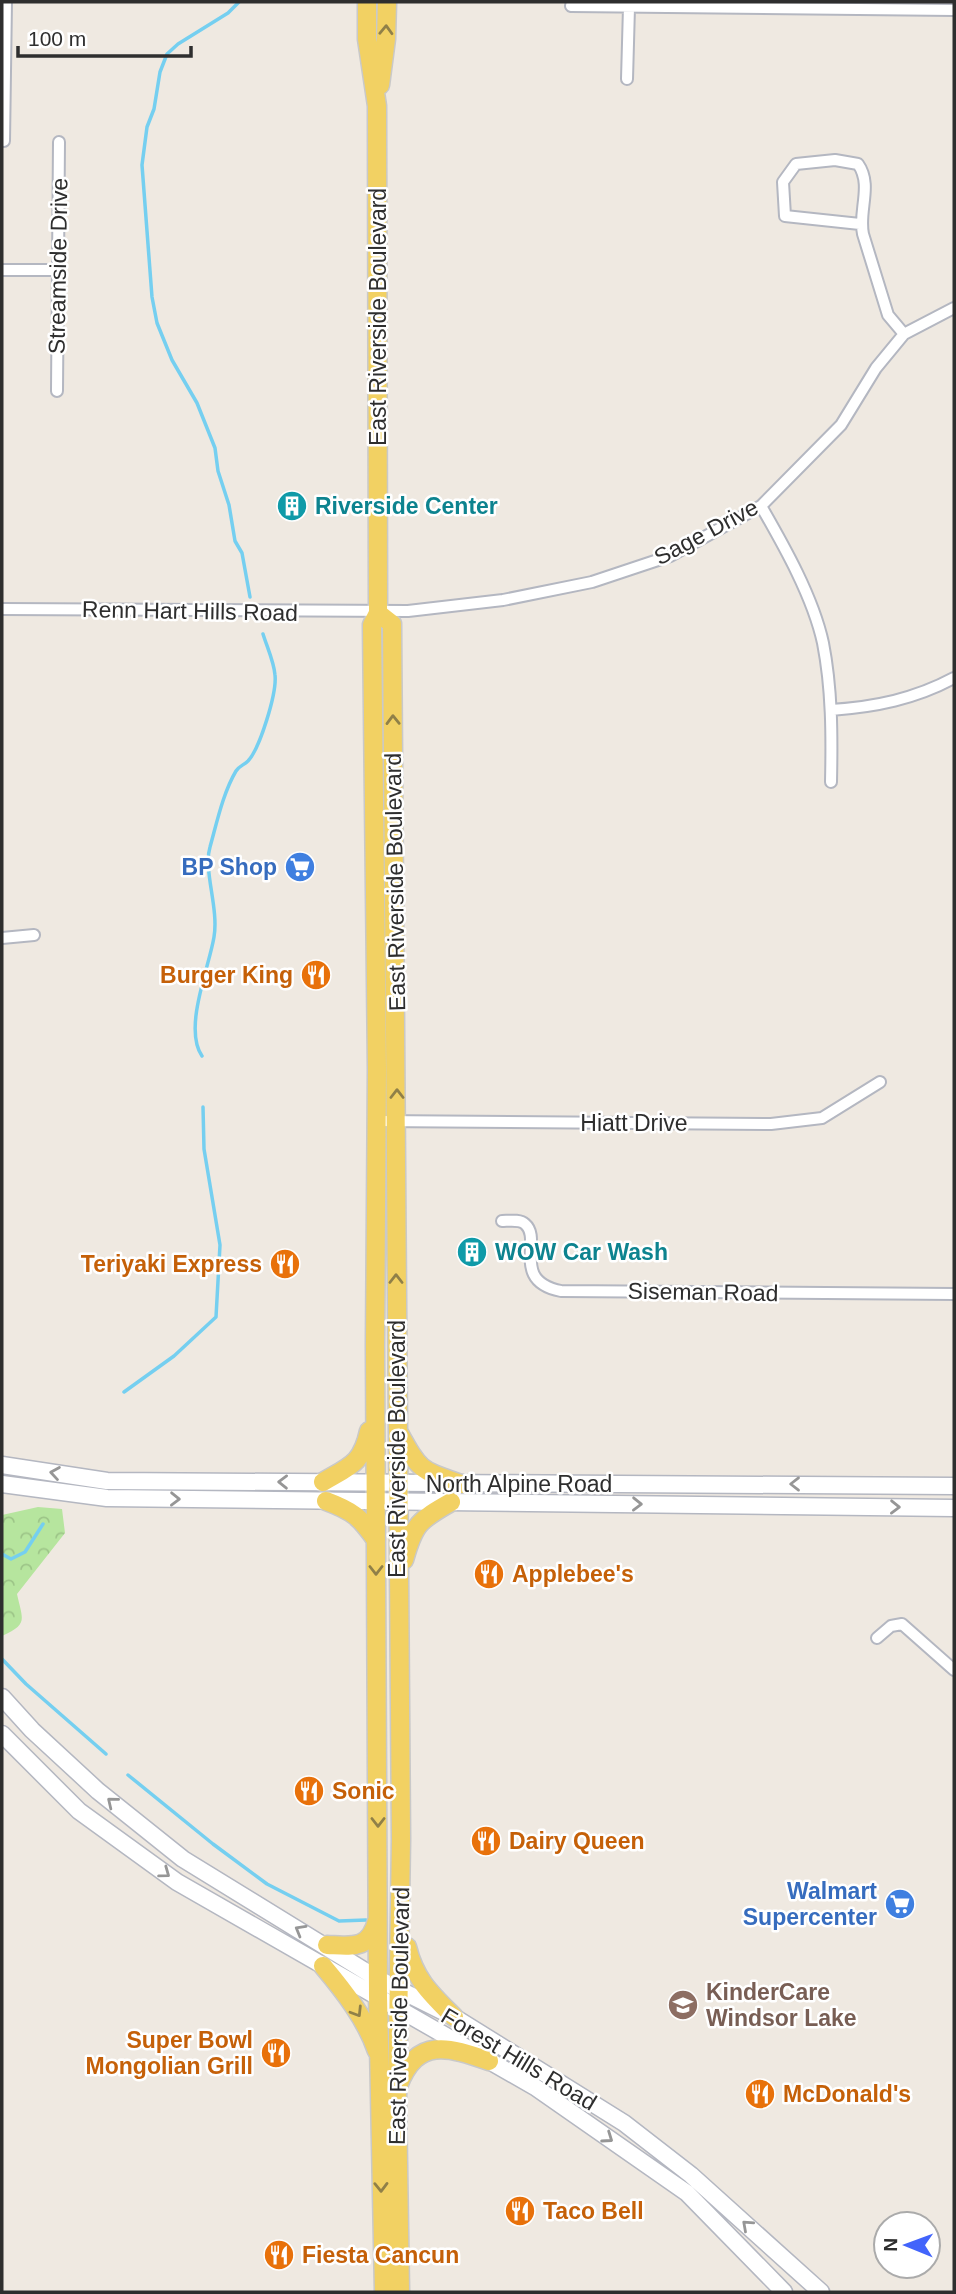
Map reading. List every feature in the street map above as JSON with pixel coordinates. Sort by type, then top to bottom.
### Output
[{"type":"main road","name":"East Riverside Boulevard","points":[[367,2],[367,40],[377,106]]},
{"type":"main road","name":"East Riverside Boulevard","points":[[384,2292],[378,1987],[377,1121],[372,625],[378,613],[377,106],[386,38],[387,2]]},
{"type":"main road","name":"East Riverside Boulevard","points":[[378,613],[392,624],[397,1121],[400,1898],[397,2090],[400,2292]]},
{"type":"main road","points":[[323,1482],[353,1464],[365,1450],[376,1404]]},
{"type":"main road","points":[[397,1430],[416,1463],[429,1473],[461,1484]]},
{"type":"main road","points":[[326,1501],[351,1510],[376,1540]]},
{"type":"main road","points":[[398,1580],[410,1537],[423,1518],[451,1502]]},
{"type":"main road","points":[[400,1898],[411,1966],[423,1986],[454,2017]]},
{"type":"main road","points":[[327,1945],[355,1946],[367,1941],[378,1919],[378,1904]]},
{"type":"main road","points":[[323,1966],[362,2021],[372,2038],[381,2063]]},
{"type":"main road","points":[[397,2090],[403,2073],[416,2059],[443,2048],[489,2061]]},
{"type":"street","points":[[4,141],[6,2]]},
{"type":"street","points":[[571,4],[629,7],[920,6],[954,10]]},
{"type":"street","points":[[627,79],[629,7]]},
{"type":"street","name":"Streamside Drive","points":[[57,391],[59,142]]},
{"type":"street","points":[[860,224],[785,216],[783,182],[796,164],[835,160],[858,164],[864,172],[864,217],[860,224],[888,315],[904,334]]},
{"type":"street","points":[[2,270],[57,270]]},
{"type":"street","name":"Sage Drive","points":[[378,613],[503,600],[592,582],[670,555],[761,506],[841,425],[876,368],[904,334],[954,308]]},
{"type":"street","points":[[761,506],[789,554],[822,641],[831,710],[831,782]]},
{"type":"street","name":"Renn Hart Hills Road","points":[[2,609],[378,613]]},
{"type":"street","points":[[831,710],[868,707],[929,692],[954,678]]},
{"type":"street","points":[[2,937],[34,935]]},
{"type":"street","name":"Hiatt Drive","points":[[377,1121],[771,1124],[822,1118],[880,1082]]},
{"type":"street","name":"Siseman Road","points":[[502,1221],[526,1224],[534,1274],[542,1283],[561,1291],[954,1294]]},
{"type":"street","name":"North Alpine Road","points":[[2,1465],[107,1481],[376,1483],[397,1492],[451,1502],[954,1508]]},
{"type":"street","name":"North Alpine Road","points":[[2,1484],[107,1498],[326,1501],[376,1501],[397,1492],[461,1484],[954,1486]]},
{"type":"street","points":[[573,1485],[573,1503]]},
{"type":"street","points":[[877,1637],[891,1626],[902,1624],[954,1670]]},
{"type":"street","name":"Forest Hills Road","points":[[2,1697],[32,1730],[98,1791],[183,1859],[327,1945],[378,1987],[399,2010],[535,2087],[687,2193],[785,2292]]},
{"type":"street","name":"Forest Hills Road","points":[[2,1734],[79,1811],[177,1882],[323,1966],[378,1987],[400,1991],[454,2017],[624,2123],[691,2175],[821,2292]]},
{"type":"green space","points":[[38,1507],[62,1509],[65,1533],[17,1594],[22,1616],[20,1625],[2,1636],[2,1515]]},
{"type":"waterway","points":[[239,2],[228,13],[178,44],[167,54],[147,127],[142,165],[152,297],[157,323],[172,360],[197,403],[215,448],[218,471],[229,505],[235,541],[242,553],[250,597]]},
{"type":"waterway","points":[[202,1056],[197,1044],[196,1014],[215,926],[208,856],[227,789],[237,769],[253,754],[270,707],[275,675],[263,634]]},
{"type":"waterway","points":[[124,1392],[174,1356],[216,1317],[220,1245],[204,1149],[203,1107]]},
{"type":"waterway","points":[[2,1554],[11,1559],[25,1552],[43,1524]]},
{"type":"waterway","points":[[2,1659],[26,1684],[106,1754]]},
{"type":"waterway","points":[[128,1775],[267,1884],[339,1921],[366,1920]]},
{"type":"place","name":"Riverside Center","points":[[292,506]]},
{"type":"place","name":"BP Shop","points":[[300,867]]},
{"type":"place","name":"Burger King","points":[[316,975]]},
{"type":"place","name":"WOW Car Wash","points":[[472,1252]]},
{"type":"place","name":"Teriyaki Express","points":[[285,1264]]},
{"type":"place","name":"Applebee's","points":[[489,1574]]},
{"type":"place","name":"Sonic","points":[[309,1791]]},
{"type":"place","name":"Dairy Queen","points":[[486,1841]]},
{"type":"place","name":"Walmart Supercenter","points":[[900,1904]]},
{"type":"place","name":"KinderCare Windsor Lake","points":[[683,2005]]},
{"type":"place","name":"Super Bowl Mongolian Grill","points":[[276,2053]]},
{"type":"place","name":"McDonald's","points":[[760,2094]]},
{"type":"place","name":"Taco Bell","points":[[520,2211]]},
{"type":"place","name":"Fiesta Cancun","points":[[279,2255]]}]
